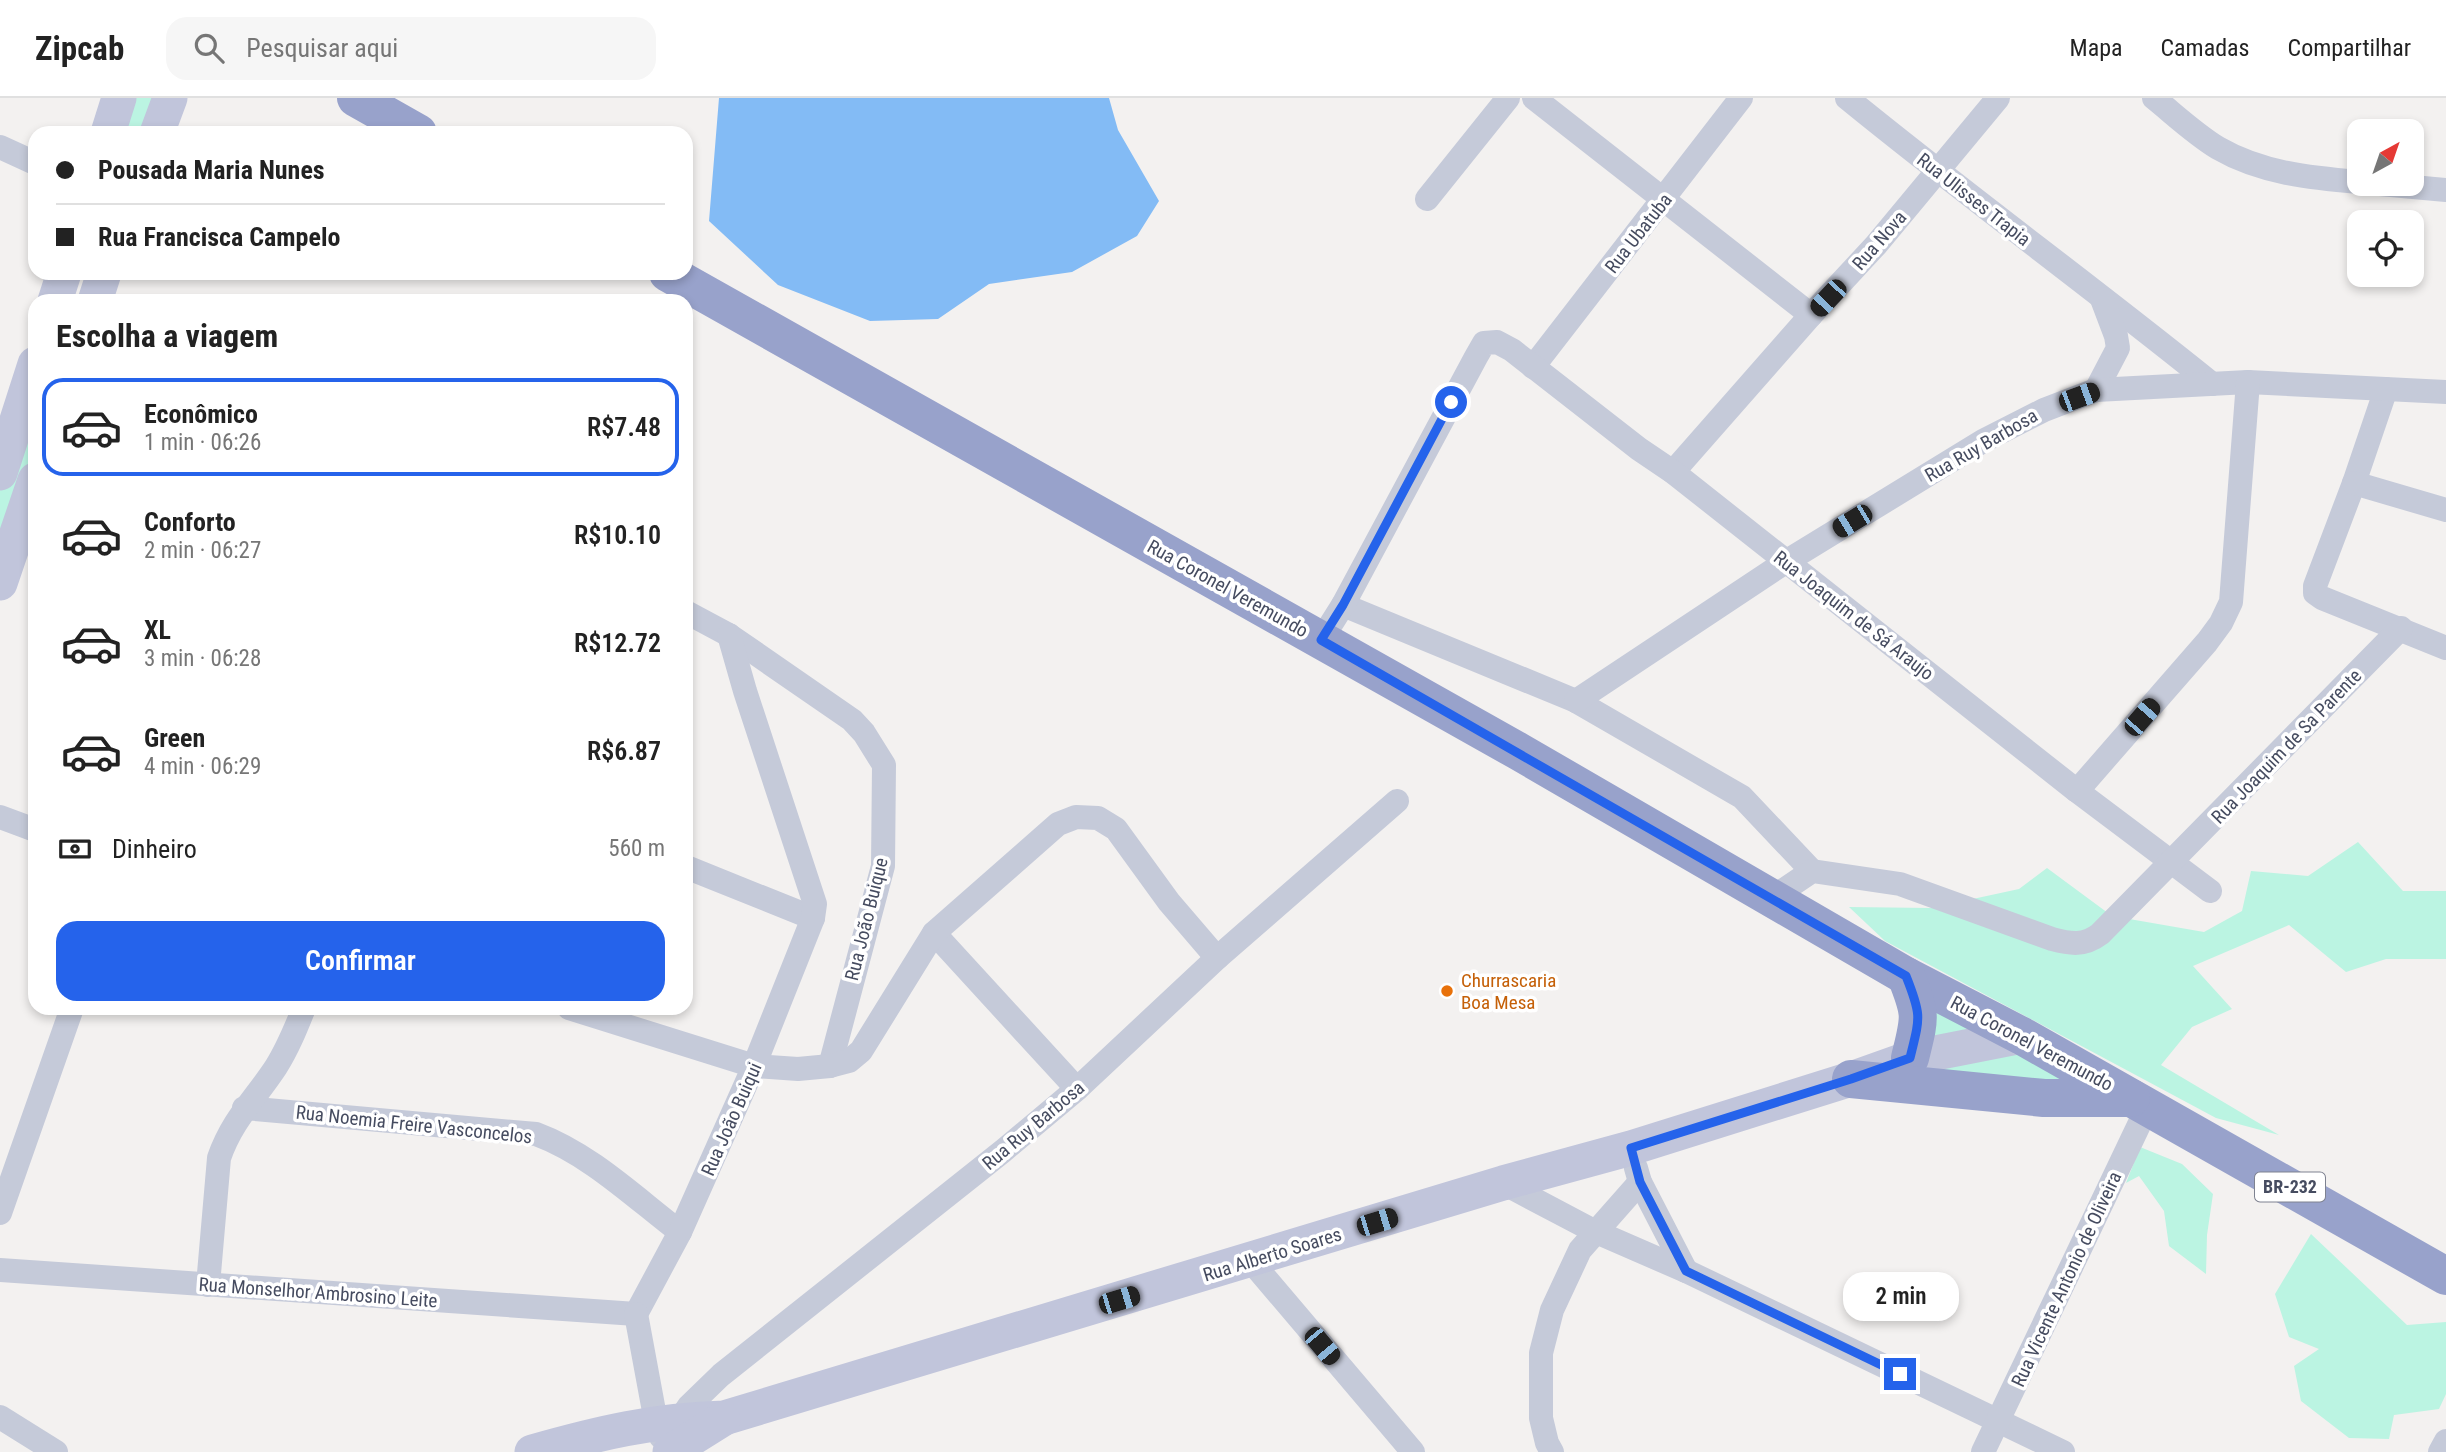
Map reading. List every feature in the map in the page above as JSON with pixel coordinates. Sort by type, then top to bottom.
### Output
[{"type":"highway","points":[[356,98],[406,126]]},
{"type":"highway","name":"Rua Coronel Veremundo","points":[[680,280],[1321,640],[1906,976],[2022,1036],[2446,1276]]},
{"type":"highway","points":[[1906,976],[1920,1017],[1910,1058]]},
{"type":"highway","points":[[1851,1079],[2044,1098],[2140,1102]]},
{"type":"main road","points":[[110,126],[119,98]]},
{"type":"main road","points":[[160,126],[170,98]]},
{"type":"main road","points":[[0,473],[28,386]]},
{"type":"main road","points":[[0,583],[22,486]]},
{"type":"main road","name":"Rua Alberto Soares","points":[[532,1452],[585,1437],[671,1438],[724,1418],[1503,1183],[1631,1148],[1910,1058],[2022,1036]]},
{"type":"street","points":[[1427,199],[1508,98]]},
{"type":"street","points":[[1534,98],[1811,315]]},
{"type":"street","name":"Rua Ubatuba","points":[[1533,367],[1741,98]]},
{"type":"street","name":"Rua Ulisses Trapia","points":[[1847,98],[1938,172],[2146,330],[2212,384]]},
{"type":"street","name":"Rua Nova","points":[[1673,472],[1876,245],[1998,98]]},
{"type":"street","points":[[2154,98],[2220,149],[2258,165],[2302,177],[2347,181]]},
{"type":"street","points":[[0,147],[28,160]]},
{"type":"street","points":[[2424,188],[2446,190]]},
{"type":"street","points":[[2096,390],[2118,348],[2102,299]]},
{"type":"street","name":"Rua Joaquim de Sá Araujo","points":[[1343,605],[1484,343],[1497,342],[1512,350],[1673,472],[2077,791],[2210,891]]},
{"type":"street","points":[[2077,791],[2207,642],[2221,623],[2231,602],[2248,382]]},
{"type":"street","name":"Rua Ruy Barbosa","points":[[1576,701],[1787,561],[1983,441],[2044,410],[2096,390],[2248,382],[2446,392]]},
{"type":"street","points":[[2386,389],[2315,586],[2315,593],[2446,648]]},
{"type":"street","points":[[2354,483],[2446,510]]},
{"type":"street","points":[[1321,640],[1343,605],[1576,701],[1742,797],[1812,871],[1772,898]]},
{"type":"street","name":"Rua João Buique","points":[[693,616],[729,635],[852,720],[864,733],[884,765],[883,866],[830,1066]]},
{"type":"street","name":"Rua Joaquim de Sa Parente","points":[[1812,871],[1900,884],[2070,943],[2089,943],[2172,864],[2401,628]]},
{"type":"street","points":[[693,870],[813,918],[815,904],[729,635]]},
{"type":"street","name":"Rua Ruy Barbosa","points":[[671,1438],[689,1406],[721,1375],[992,1160],[1077,1089],[1217,958],[1397,802]]},
{"type":"street","points":[[0,817],[28,827]]},
{"type":"street","points":[[591,1015],[754,1066],[798,1069],[849,1061],[861,1051],[934,933],[1058,824],[1076,817],[1098,818],[1116,829],[1169,902],[1217,958]]},
{"type":"street","name":"Rua João Buiqui","points":[[636,1314],[680,1232],[754,1066],[813,918]]},
{"type":"street","points":[[934,933],[1077,1089]]},
{"type":"street","points":[[0,1213],[70,1015]]},
{"type":"street","points":[[208,1284],[219,1158],[223,1145],[244,1108],[275,1068],[301,1015]]},
{"type":"street","name":"Rua Vicente Antonio de Oliveira","points":[[1983,1452],[2140,1102]]},
{"type":"street","name":"Rua Noemia Freire Vasconcelos","points":[[244,1108],[536,1134],[561,1143],[584,1156],[680,1232]]},
{"type":"street","points":[[1631,1148],[1640,1182],[1686,1271]]},
{"type":"street","points":[[1552,1452],[1541,1418],[1541,1353],[1557,1298],[1580,1250],[1640,1182]]},
{"type":"street","points":[[1503,1183],[1594,1231],[1686,1271],[2063,1452]]},
{"type":"street","points":[[1250,1260],[1413,1452]]},
{"type":"street","name":"Rua Monselhor Ambrosino Leite","points":[[0,1270],[636,1314]]},
{"type":"street","points":[[636,1314],[671,1438]]},
{"type":"street","points":[[0,1417],[56,1452]]},
{"type":"street","points":[[2440,1452],[2446,1441]]},
{"type":"green space","points":[[126,98],[162,98],[152,126],[117,126]]},
{"type":"green space","points":[[28,403],[28,478],[0,564],[0,489]]},
{"type":"green space","points":[[2358,842],[2403,891],[2446,891],[2446,959],[2386,959],[2346,972],[2289,925],[2193,966],[2232,1009],[2192,1027],[2161,1065],[2279,1135],[2216,1118],[1885,941],[1849,907],[1931,908],[2019,889],[2047,868],[2112,916],[2204,932],[2242,911],[2251,871],[2308,876]]},
{"type":"green space","points":[[1936,1007],[1994,1031],[1924,1042]]},
{"type":"green space","points":[[2029,1048],[2095,1085],[1875,1072]]},
{"type":"green space","points":[[2140,1147],[2182,1164],[2213,1194],[2207,1235],[2206,1274],[2169,1246],[2164,1211],[2139,1176],[2126,1183]]},
{"type":"green space","points":[[2311,1234],[2407,1325],[2446,1322],[2446,1394],[2439,1409],[2394,1415],[2389,1439],[2349,1438],[2301,1401],[2294,1366],[2319,1349],[2289,1337],[2275,1294]]},
{"type":"water","points":[[719,98],[1109,98],[1118,130],[1159,201],[1137,236],[1072,272],[989,284],[938,319],[870,321],[778,285],[709,221]]},
{"type":"place","name":"Churrascaria Boa Mesa","points":[[1447,991]]},
{"type":"route","points":[[1451,402],[1343,605],[1321,640],[1906,976],[1920,1017],[1910,1058],[1631,1148],[1640,1182],[1686,1271],[1900,1374]]}]
